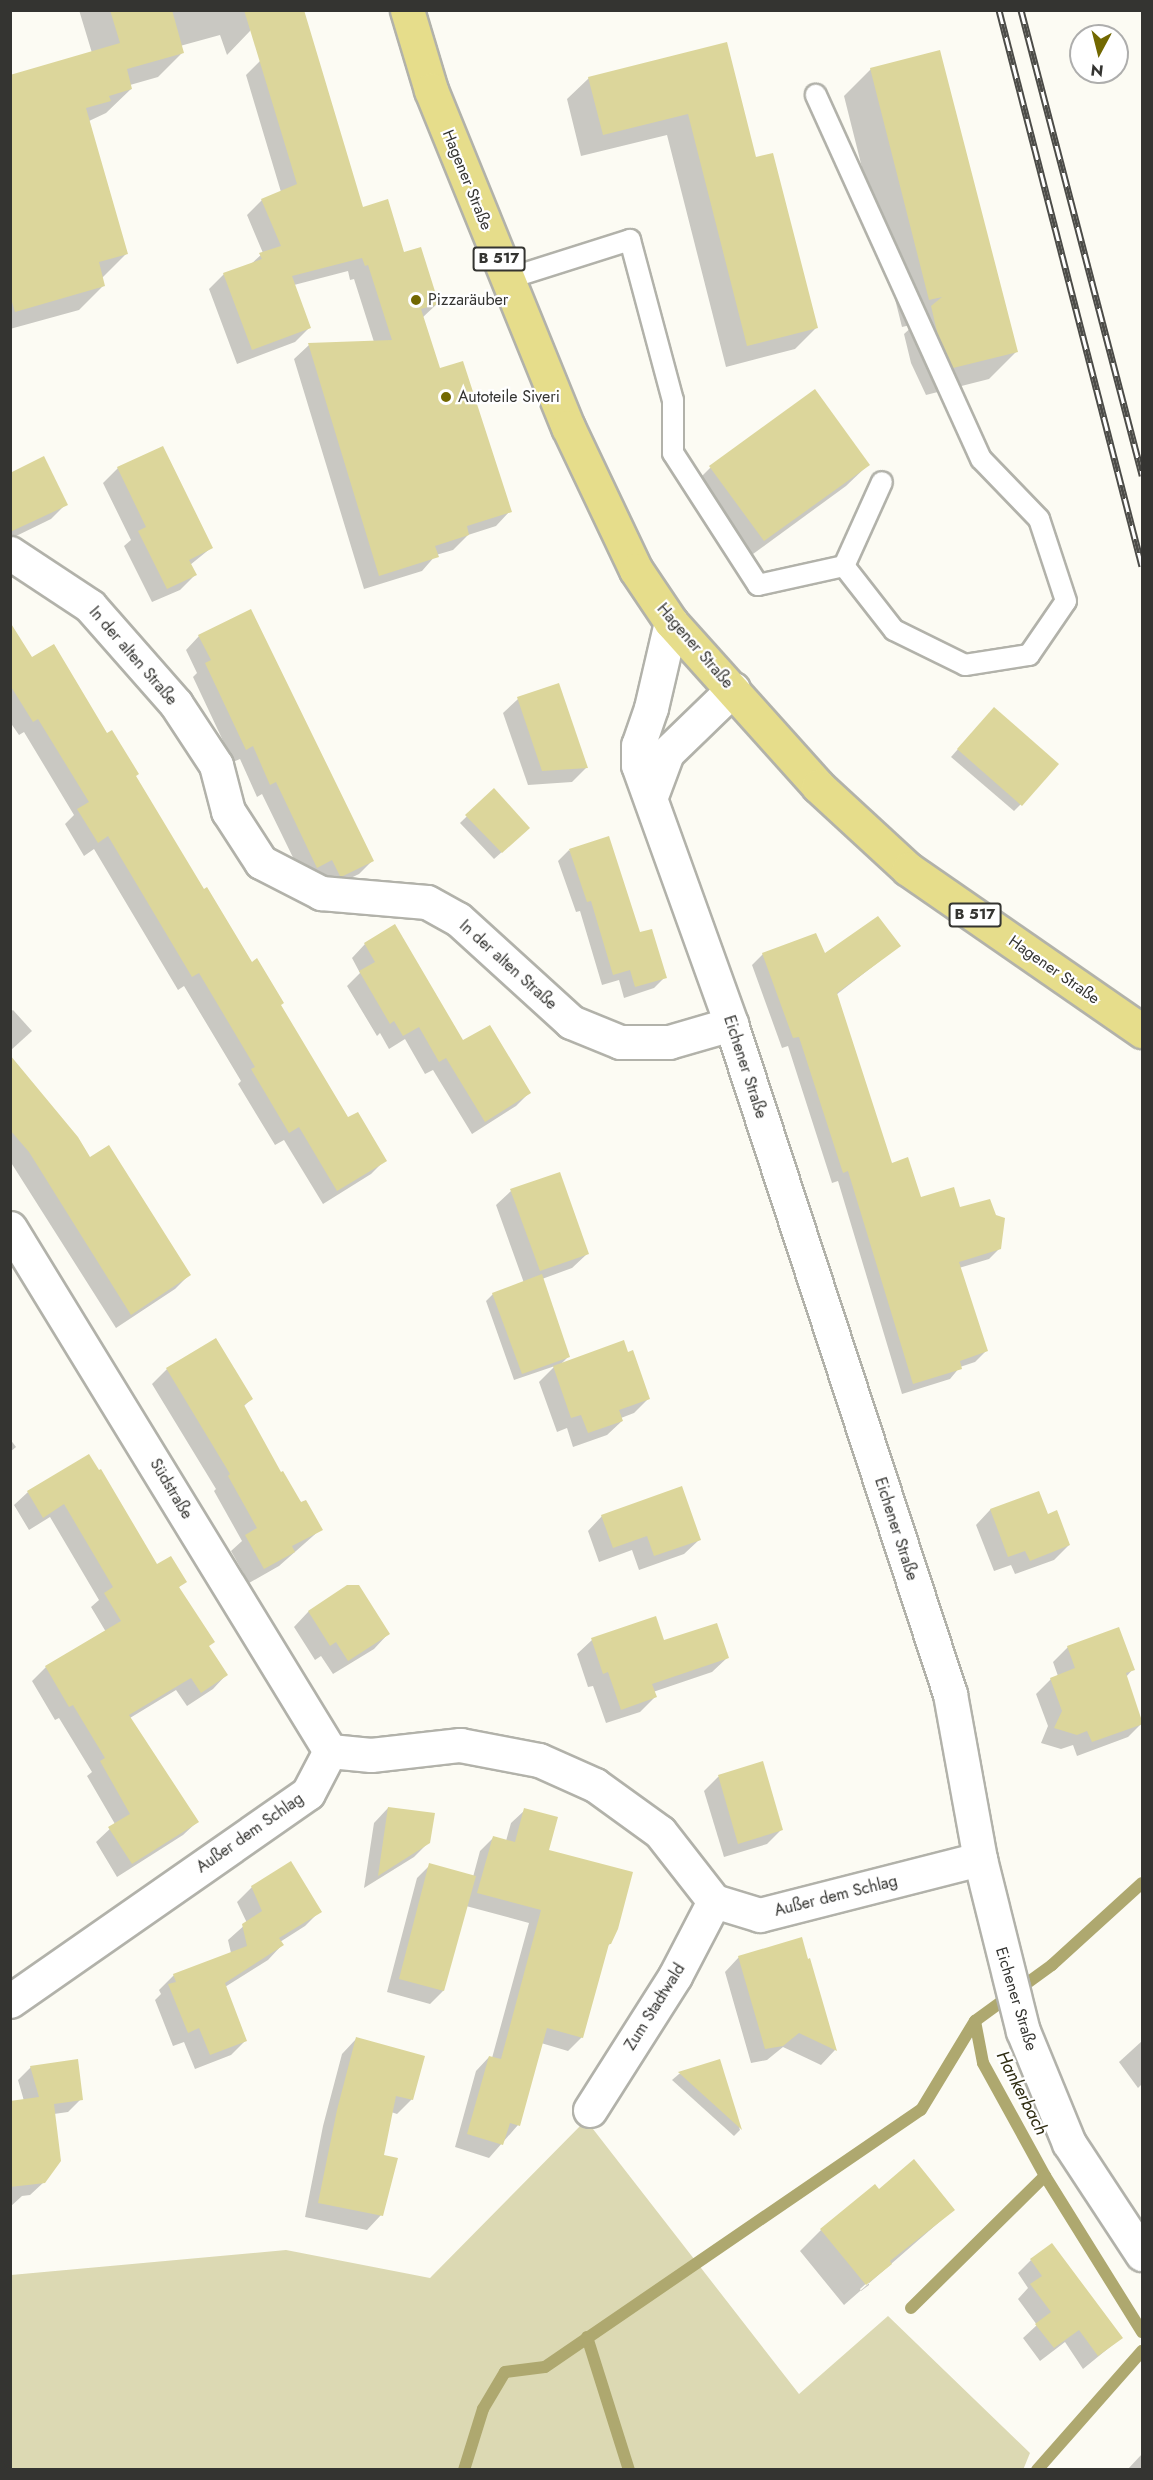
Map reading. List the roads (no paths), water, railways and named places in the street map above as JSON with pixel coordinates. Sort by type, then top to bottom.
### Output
[{"type":"main road","name":"Hagener Straße","points":[[407,10],[431,90],[568,427],[636,570],[671,622],[818,786],[908,869],[1143,1031]]},
{"type":"street","name":"In der alten Straße","points":[[10,553],[90,606],[176,704],[216,765],[228,811],[261,862],[321,893],[427,902],[458,920],[571,1022],[620,1042],[669,1042],[731,1024]]},
{"type":"street","name":"Eichener Straße","points":[[671,622],[651,708],[638,745],[638,765],[731,1024],[950,1694],[980,1859],[1023,2031],[1069,2143],[1143,2254]]},
{"type":"street","points":[[651,796],[667,753],[733,689]]},
{"type":"street","name":"Südstraße","points":[[10,1228],[330,1751]]},
{"type":"street","points":[[330,1751],[371,1755],[460,1745],[539,1760],[595,1785],[660,1832],[714,1901]]},
{"type":"street","name":"Außer dem Schlag","points":[[10,2001],[308,1793],[330,1751]]},
{"type":"street","name":"Außer dem Schlag","points":[[714,1901],[760,1915],[980,1859]]},
{"type":"street","name":"Zum Stadtwald","points":[[590,2110],[675,1976],[714,1901]]},
{"type":"lane","points":[[816,95],[981,459],[1038,519],[1066,601],[1029,655],[965,665],[894,630],[844,566]]},
{"type":"lane","points":[[507,279],[630,240],[673,400],[673,453],[758,585],[844,566]]},
{"type":"lane","points":[[844,566],[882,482]]},
{"type":"waterway","name":"Hankerbach","points":[[1142,1883],[1052,1965],[975,2021],[983,2063],[1045,2176],[1142,2332]]},
{"type":"waterway","points":[[464,2470],[483,2409],[505,2372],[545,2367],[921,2110],[975,2021]]},
{"type":"waterway","points":[[911,2308],[1045,2176]]},
{"type":"waterway","points":[[587,2337],[629,2470]]},
{"type":"waterway","name":"Hankerbach","points":[[1037,2470],[1142,2351]]},
{"type":"railway","points":[[999,10],[1142,566]]},
{"type":"railway","points":[[1021,10],[1142,476]]},
{"type":"place","name":"Pizzaräuber","points":[[416,300]]},
{"type":"place","name":"Autoteile Siveri","points":[[446,397]]}]
